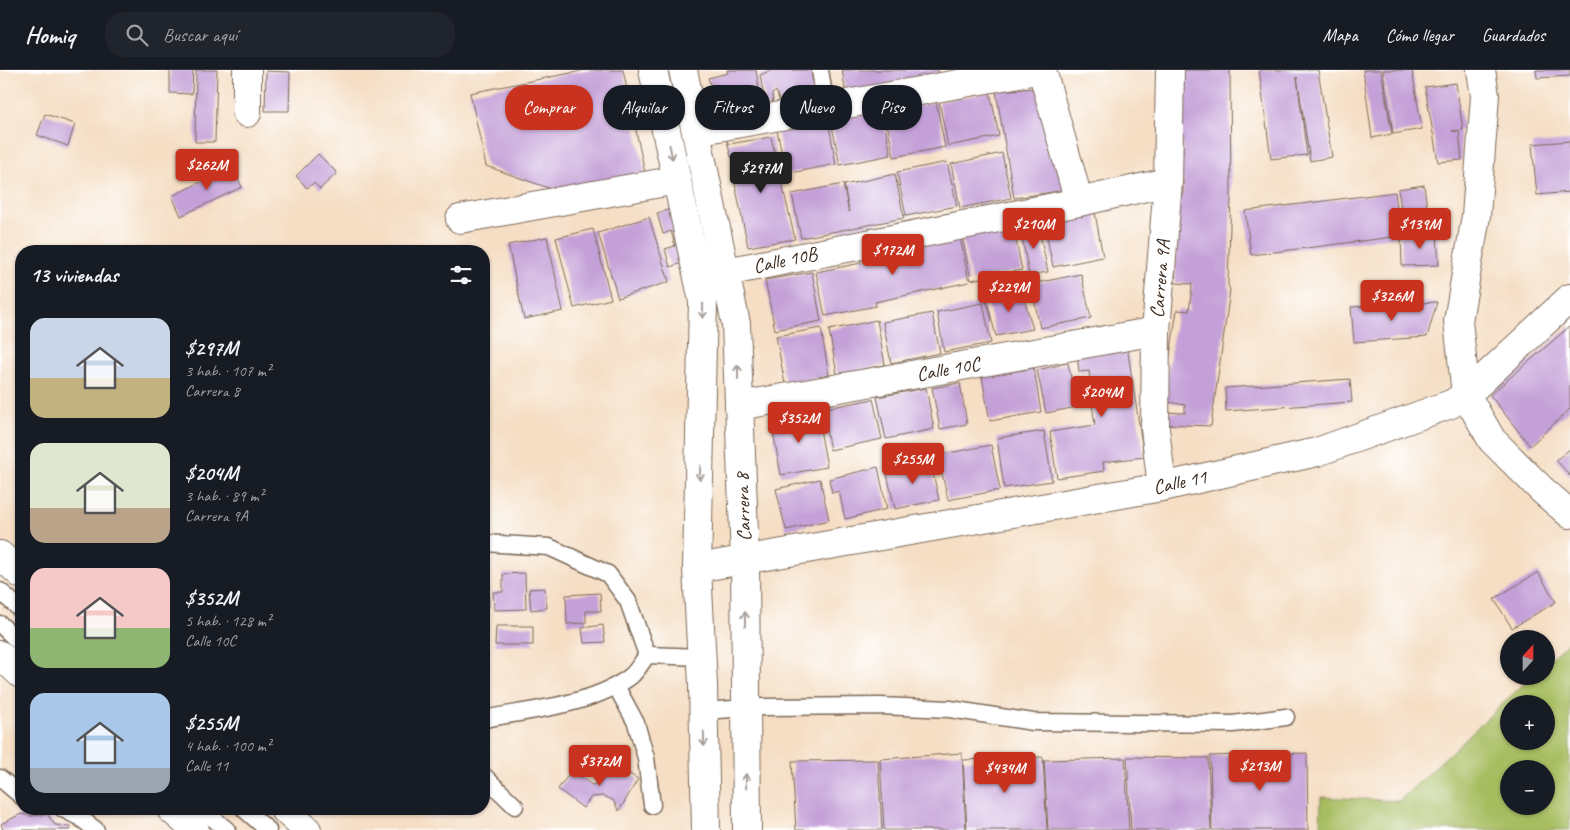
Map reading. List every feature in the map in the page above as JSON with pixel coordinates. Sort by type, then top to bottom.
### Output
[{"type":"main road","points":[[247,70],[247,113]]},
{"type":"main road","name":"Carrera 8","points":[[654,70],[703,301],[698,568],[706,830]]},
{"type":"main road","name":"Carrera 8","points":[[682,70],[736,324],[745,560],[746,830]]},
{"type":"main road","points":[[852,102],[951,78],[1036,70]]},
{"type":"main road","points":[[1042,70],[1079,202]]},
{"type":"main road","name":"Carrera 9A","points":[[1162,487],[1155,429],[1156,331],[1168,182],[1170,70]]},
{"type":"main road","points":[[1481,70],[1485,96],[1476,216],[1458,321],[1466,395],[1492,440],[1542,490],[1570,514]]},
{"type":"main road","points":[[696,131],[780,116]]},
{"type":"main road","points":[[460,218],[677,180]]},
{"type":"main road","name":"Calle 10B","points":[[726,272],[1079,202],[1168,182]]},
{"type":"main road","name":"Calle 11","points":[[698,568],[1162,487],[1317,452],[1451,404],[1466,395],[1570,298]]},
{"type":"main road","name":"Calle 10C","points":[[739,406],[1156,331]]},
{"type":"main road","points":[[0,555],[15,569]]},
{"type":"main road","points":[[0,655],[15,669]]},
{"type":"main road","points":[[181,815],[196,824]]},
{"type":"main road","points":[[291,815],[307,830]]},
{"type":"lane","points":[[820,70],[822,85]]},
{"type":"lane","points":[[490,543],[549,547],[608,574],[628,601],[647,655]]},
{"type":"lane","points":[[0,591],[15,605]]},
{"type":"lane","points":[[0,624],[15,638]]},
{"type":"lane","points":[[647,655],[702,657]]},
{"type":"lane","points":[[490,718],[578,700],[616,686],[633,675],[647,655]]},
{"type":"lane","points":[[616,686],[636,723],[646,758],[652,805]]},
{"type":"lane","points":[[703,711],[745,708],[880,706],[950,709],[1033,722],[1233,724],[1286,717]]},
{"type":"lane","points":[[0,778],[15,791]]},
{"type":"lane","points":[[490,782],[515,806]]},
{"type":"lane","points":[[72,815],[96,830]]},
{"type":"lane","points":[[251,815],[268,830]]},
{"type":"lane","points":[[196,824],[227,830]]},
{"type":"green space","points":[[1570,640],[1570,830],[1320,830],[1321,797],[1399,801],[1500,706],[1500,750],[1555,750],[1555,695],[1512,695],[1522,685],[1555,685],[1555,654]]},
{"type":"building","points":[[170,70],[193,70],[192,94],[170,93]]},
{"type":"building","points":[[196,70],[217,70],[215,142],[195,142]]},
{"type":"building","points":[[586,70],[623,70],[626,85],[603,85],[603,130],[636,130],[645,173],[557,191],[486,166],[470,93],[505,86],[505,130],[593,130],[593,85],[510,85]]},
{"type":"building","points":[[727,70],[756,70],[758,85],[711,85],[708,78],[728,73]]},
{"type":"building","points":[[772,70],[811,70],[815,85],[780,85],[780,102],[776,91],[772,94],[773,105],[770,106],[770,85],[762,85],[760,75]]},
{"type":"building","points":[[842,70],[938,70],[940,78],[899,85],[862,85],[862,91],[852,93],[852,85],[844,85]]},
{"type":"building","points":[[1177,70],[1230,70],[1231,196],[1228,285],[1230,290],[1211,426],[1161,424],[1161,412],[1185,413],[1185,405],[1163,401],[1177,310],[1189,311],[1192,286],[1192,284],[1175,283],[1178,194],[1183,195],[1183,180],[1177,180],[1177,154],[1183,154],[1183,144],[1175,143]]},
{"type":"building","points":[[1259,70],[1318,70],[1332,157],[1310,161],[1297,77],[1307,155],[1271,159]]},
{"type":"building","points":[[1363,70],[1381,70],[1392,134],[1372,138]]},
{"type":"building","points":[[1383,70],[1412,70],[1422,129],[1393,134]]},
{"type":"building","points":[[1536,70],[1570,70],[1570,76],[1537,78]]},
{"type":"building","points":[[266,71],[290,72],[289,111],[265,111]]},
{"type":"building","points":[[1456,83],[1463,130],[1452,131],[1459,131],[1462,160],[1438,162],[1425,87]]},
{"type":"building","points":[[1038,88],[1065,190],[1014,198],[996,91]]},
{"type":"building","points":[[990,92],[999,136],[948,146],[939,102]]},
{"type":"building","points":[[936,102],[945,147],[894,157],[888,130],[922,130],[922,105]]},
{"type":"building","points":[[45,114],[75,124],[68,146],[37,135]]},
{"type":"building","points":[[862,115],[862,130],[886,130],[891,155],[840,165],[833,130],[852,130],[852,117]]},
{"type":"building","points":[[777,130],[830,130],[836,164],[786,174]]},
{"type":"building","points":[[771,137],[795,239],[748,247],[732,169],[747,166],[743,153],[731,157],[727,141],[729,144]]},
{"type":"building","points":[[1570,141],[1570,192],[1537,195],[1532,144]]},
{"type":"building","points":[[1002,153],[1011,198],[960,208],[951,164]]},
{"type":"building","points":[[318,154],[337,173],[320,189],[314,183],[307,188],[296,176]]},
{"type":"building","points":[[947,162],[957,206],[906,216],[897,172]]},
{"type":"building","points":[[232,167],[242,187],[181,216],[172,196]]},
{"type":"building","points":[[895,174],[904,218],[801,238],[792,194],[843,184],[849,212],[844,185]]},
{"type":"building","points":[[1424,185],[1430,231],[1405,235],[1398,189]]},
{"type":"building","points":[[1395,192],[1401,236],[1251,255],[1245,211]]},
{"type":"building","points":[[675,208],[691,260],[670,267],[665,249],[675,246],[671,231],[663,234],[657,213]]},
{"type":"building","points":[[1095,213],[1103,257],[1053,267],[1044,223]]},
{"type":"building","points":[[649,217],[669,282],[618,298],[598,233]]},
{"type":"building","points":[[1038,224],[1048,272],[1029,275],[1020,227]]},
{"type":"building","points":[[1013,226],[1022,270],[971,280],[962,236]]},
{"type":"building","points":[[593,229],[611,299],[574,308],[556,238]]},
{"type":"building","points":[[1437,234],[1439,265],[1402,266],[1401,236]]},
{"type":"building","points":[[547,237],[563,311],[524,319],[508,245]]},
{"type":"building","points":[[960,237],[969,282],[875,302],[876,306],[825,316],[816,272],[861,263],[860,258]]},
{"type":"building","points":[[812,272],[821,321],[775,330],[765,280]]},
{"type":"building","points":[[1081,274],[1091,318],[1040,328],[1031,284]]},
{"type":"building","points":[[1021,288],[1033,329],[996,336],[986,298]]},
{"type":"building","points":[[1437,302],[1427,337],[1354,342],[1351,307]]},
{"type":"building","points":[[983,303],[991,343],[944,352],[937,312]]},
{"type":"building","points":[[932,313],[940,353],[891,363],[883,322]]},
{"type":"building","points":[[877,320],[885,365],[837,374],[829,330]]},
{"type":"building","points":[[1570,326],[1570,409],[1530,446],[1490,395]]},
{"type":"building","points":[[821,328],[829,376],[785,384],[776,336]]},
{"type":"building","points":[[1127,346],[1144,457],[1103,462],[1104,471],[1057,478],[1050,432],[1095,425],[1091,397],[1084,398],[1081,381],[1090,379],[1089,371],[1079,372],[1077,354]]},
{"type":"building","points":[[1068,363],[1077,407],[1046,413],[1037,370]]},
{"type":"building","points":[[1034,368],[1041,412],[990,421],[982,377]]},
{"type":"building","points":[[1350,379],[1352,402],[1226,411],[1225,388]]},
{"type":"building","points":[[960,383],[967,424],[940,429],[932,388]]},
{"type":"building","points":[[926,388],[934,429],[886,439],[877,397]]},
{"type":"building","points":[[873,399],[882,439],[830,450],[822,409]]},
{"type":"building","points":[[817,413],[827,467],[781,475],[771,421]]},
{"type":"building","points":[[1044,431],[1052,481],[1004,488],[997,438]]},
{"type":"building","points":[[991,445],[1000,490],[948,500],[938,455]]},
{"type":"building","points":[[1570,449],[1570,476],[1556,460]]},
{"type":"building","points":[[930,460],[939,500],[895,509],[886,470]]},
{"type":"building","points":[[878,467],[887,509],[845,519],[839,491],[832,493],[829,479]]},
{"type":"building","points":[[820,479],[829,520],[786,530],[776,489]]},
{"type":"building","points":[[1538,572],[1556,602],[1512,628],[1494,599]]},
{"type":"building","points":[[525,573],[526,609],[494,610],[493,592],[503,592],[503,574]]},
{"type":"building","points":[[545,588],[547,608],[531,610],[529,589]]},
{"type":"building","points":[[600,593],[601,611],[586,611],[586,623],[567,624],[566,595]]},
{"type":"building","points":[[603,625],[605,642],[584,643],[582,628]]},
{"type":"building","points":[[496,626],[533,626],[533,645],[495,645]]},
{"type":"building","points":[[962,753],[966,830],[884,830],[880,759]]},
{"type":"building","points":[[1307,753],[1308,830],[1212,830],[1210,756]]},
{"type":"building","points":[[1043,757],[1047,830],[967,830],[963,760]]},
{"type":"building","points":[[1127,757],[1208,758],[1211,830],[1131,830]]},
{"type":"building","points":[[1125,758],[1129,830],[1048,830],[1044,760]]},
{"type":"building","points":[[878,760],[882,830],[796,830],[792,761]]},
{"type":"building","points":[[612,764],[638,779],[619,811],[613,800],[603,796],[591,797],[583,808],[558,789],[572,770],[592,785],[601,783]]},
{"type":"building","points":[[19,815],[48,815],[55,825],[70,826],[70,830],[3,830],[1,824]]}]
